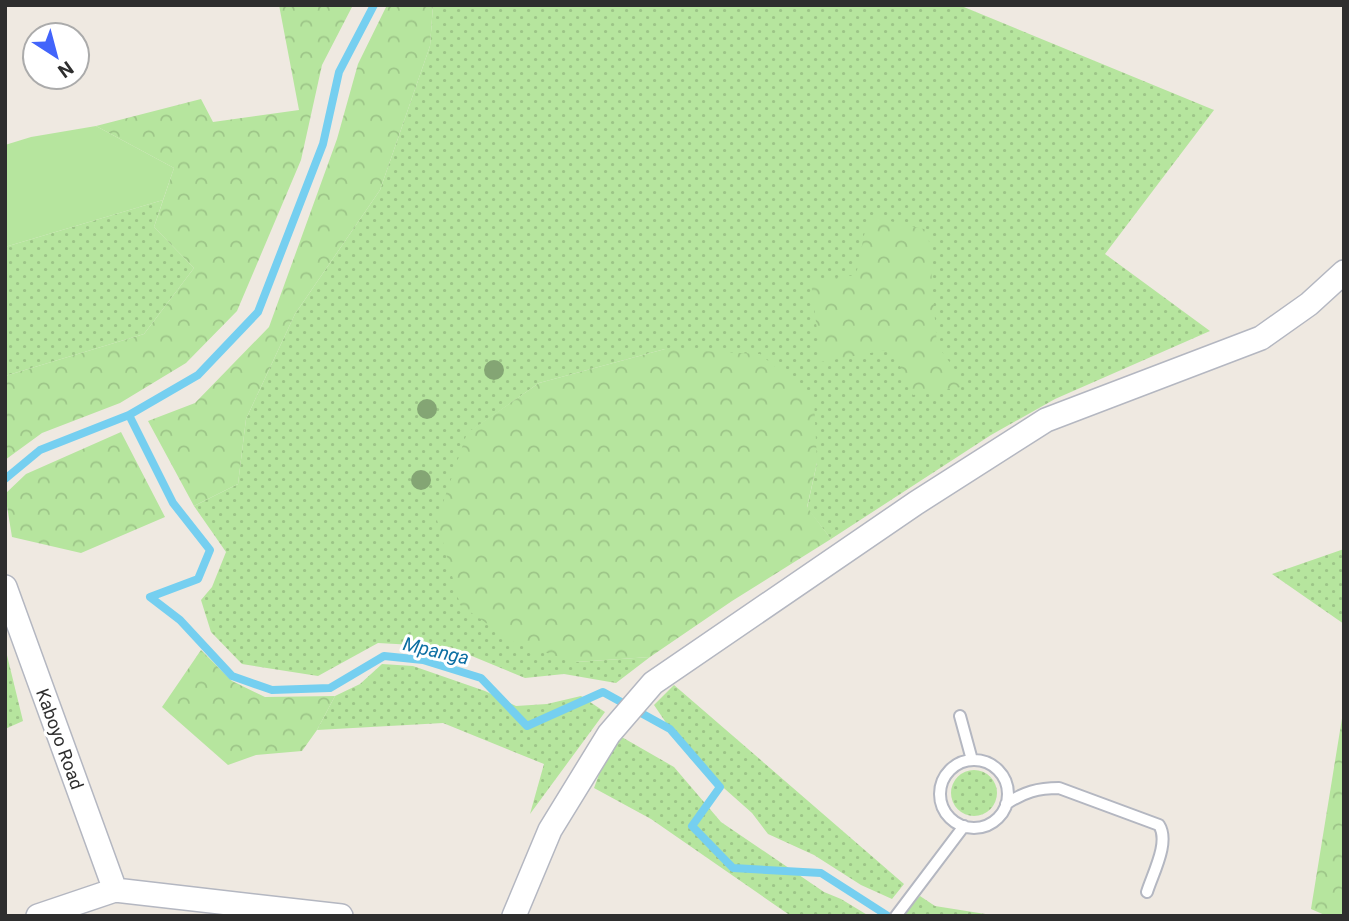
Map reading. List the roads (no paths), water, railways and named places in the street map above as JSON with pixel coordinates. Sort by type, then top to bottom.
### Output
[{"type":"street","points":[[514,916],[550,830],[609,734],[653,683],[916,503],[1046,420],[1261,338],[1309,304],[1344,272]]},
{"type":"street","name":"Kaboyo Road","points":[[5,587],[115,890]]},
{"type":"street","points":[[38,916],[115,890],[341,916]]},
{"type":"lane","points":[[960,716],[972,760]]},
{"type":"lane","points":[[985,761],[996,768],[1004,778],[1008,791],[1006,804],[1000,816],[990,824],[977,828],[964,826],[952,820],[943,809],[940,796],[942,783],[948,771],[959,763],[985,761]]},
{"type":"lane","points":[[1006,804],[1021,794],[1042,788],[1059,788],[1158,825],[1163,832],[1163,841],[1147,892]]},
{"type":"lane","points":[[896,916],[964,826]]},
{"type":"waterway","points":[[129,415],[198,375],[258,312],[323,144],[339,72],[374,5]]},
{"type":"waterway","name":"Mpanga","points":[[5,479],[40,450],[129,415],[173,503],[210,550],[198,579],[150,597],[180,620],[232,676],[272,690],[330,688],[384,656],[423,660],[481,678],[527,726],[603,692],[670,729],[720,787],[692,826],[733,868],[821,873],[888,916]]}]
